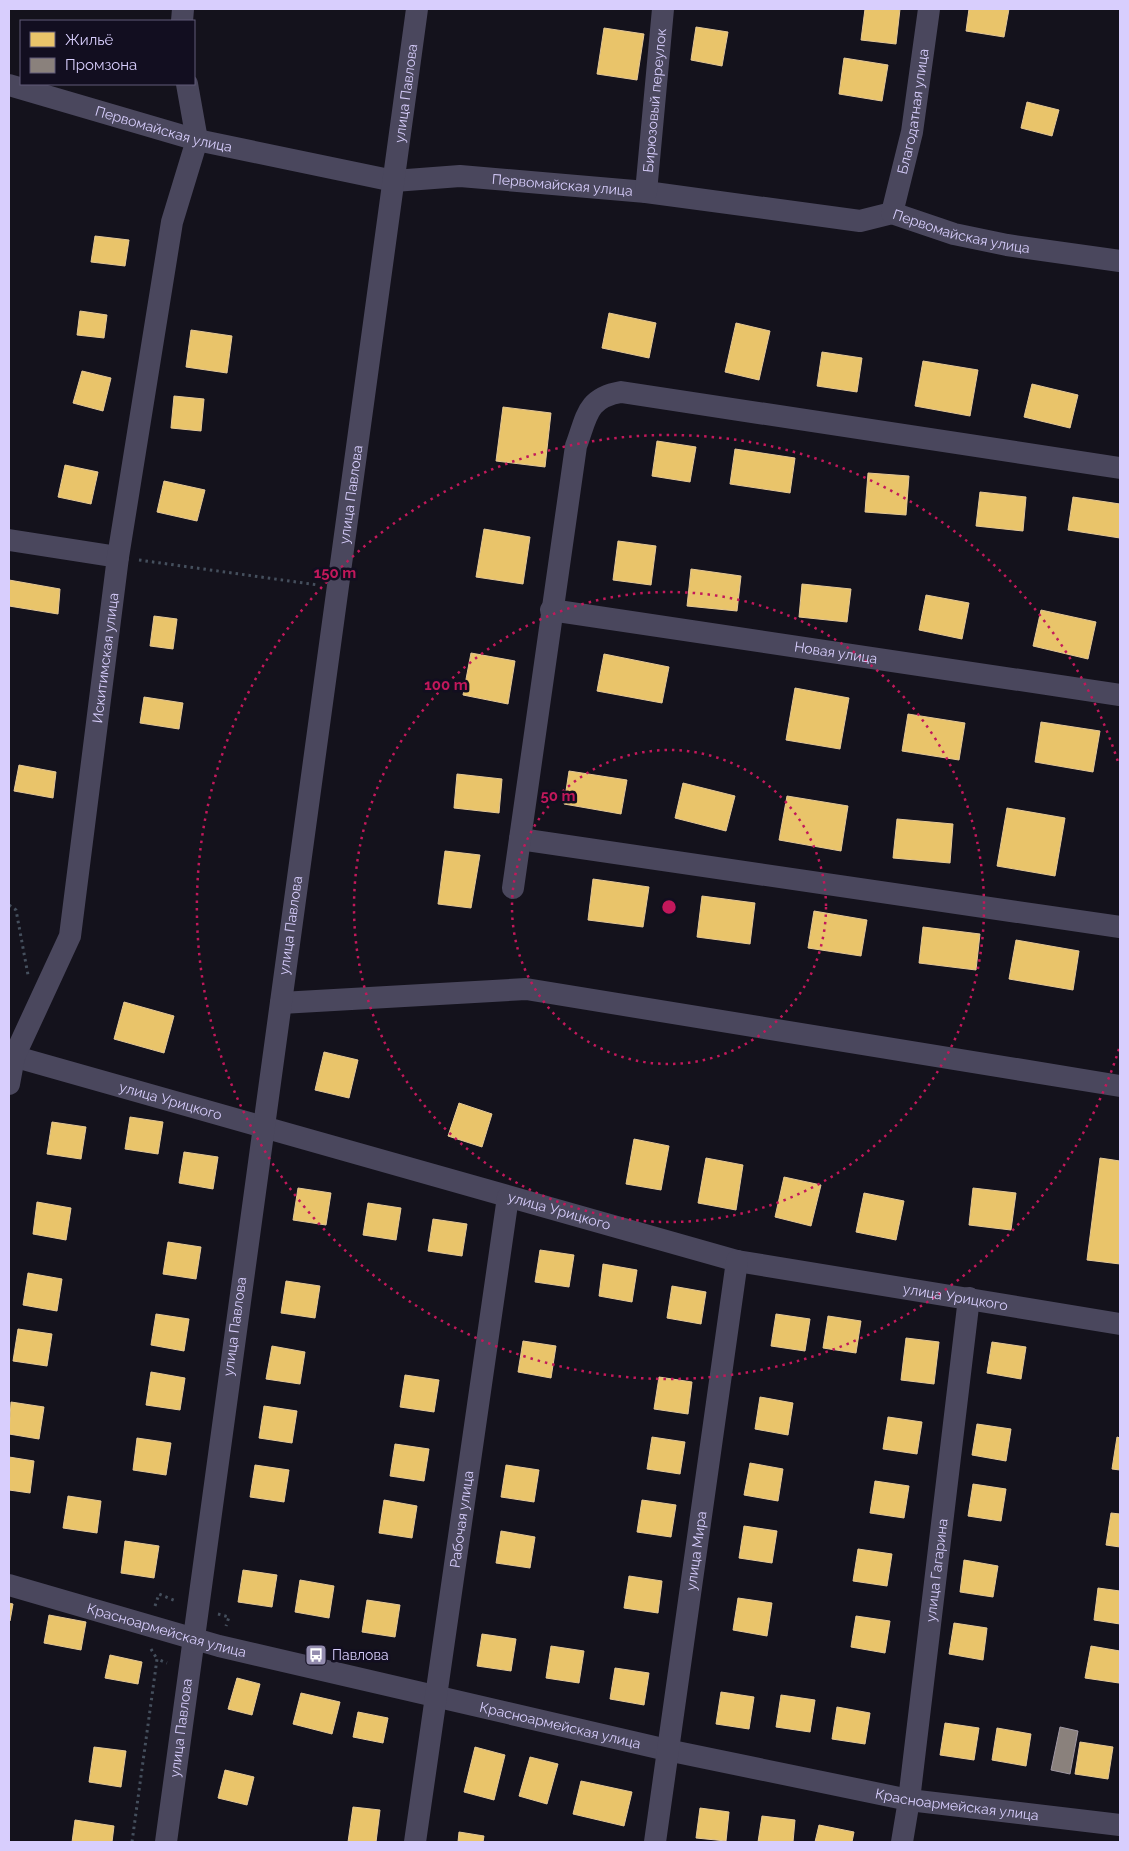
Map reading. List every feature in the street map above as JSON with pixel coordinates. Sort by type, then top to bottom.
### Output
[{"type":"street","name":"улица Павлова","points":[[166,1842],[261,1128],[281,1003],[336,587],[417,9]]},
{"type":"street","name":"Бирюзовый переулок","points":[[646,192],[663,9]]},
{"type":"street","name":"Благодатная улица","points":[[892,213],[912,132],[930,9]]},
{"type":"street","name":"Первомайская улица","points":[[9,84],[197,140],[394,181],[460,176],[646,192],[860,221],[892,213],[954,234],[1007,245],[1120,261]]},
{"type":"street","points":[[187,85],[197,140]]},
{"type":"street","name":"Искитимская улица","points":[[9,1084],[11,1056],[70,936],[118,557],[172,222],[197,140]]},
{"type":"street","points":[[513,888],[551,610],[576,446],[590,408],[604,395],[621,392],[1120,468]]},
{"type":"street","points":[[9,540],[118,557]]},
{"type":"street","name":"Новая улица","points":[[551,610],[1120,694]]},
{"type":"street","points":[[520,839],[1120,927]]},
{"type":"street","points":[[281,1003],[526,989],[1120,1086]]},
{"type":"street","name":"улица Урицкого","points":[[11,1056],[737,1261],[1120,1324]]},
{"type":"street","name":"Рабочая улица","points":[[414,1842],[508,1197]]},
{"type":"street","name":"улица Мира","points":[[655,1842],[737,1261]]},
{"type":"street","name":"улица Гагарина","points":[[902,1842],[909,1800],[969,1298]]},
{"type":"street","name":"Красноармейская улица","points":[[9,1585],[192,1638],[667,1750],[909,1800],[1120,1825]]},
{"type":"path","points":[[118,557],[336,587]]},
{"type":"path","points":[[9,905],[16,910],[29,980]]},
{"type":"path","points":[[132,1842],[157,1659],[188,1670]]},
{"type":"building: Жильё","points":[[865,9],[900,9],[896,44],[861,40]]},
{"type":"building: Жильё","points":[[969,9],[1009,9],[1004,37],[966,31]]},
{"type":"building: Жильё","points":[[696,27],[728,32],[722,66],[691,60]]},
{"type":"building: Жильё","points":[[604,28],[644,34],[637,80],[597,74]]},
{"type":"building: Жильё","points":[[844,58],[888,65],[882,101],[839,94]]},
{"type":"building: Жильё","points":[[1027,102],[1059,110],[1052,136],[1021,128]]},
{"type":"building: Жильё","points":[[95,236],[129,240],[125,266],[91,262]]},
{"type":"building: Жильё","points":[[80,311],[107,315],[104,338],[77,335]]},
{"type":"building: Жильё","points":[[609,313],[656,323],[649,358],[602,348]]},
{"type":"building: Жильё","points":[[736,323],[770,331],[759,380],[725,372]]},
{"type":"building: Жильё","points":[[191,330],[232,336],[227,373],[186,367]]},
{"type":"building: Жильё","points":[[822,352],[862,358],[857,392],[817,386]]},
{"type":"building: Жильё","points":[[923,361],[978,370],[970,416],[915,406]]},
{"type":"building: Жильё","points":[[82,371],[111,378],[103,411],[73,403]]},
{"type":"building: Жильё","points":[[1032,384],[1078,395],[1070,428],[1024,417]]},
{"type":"building: Жильё","points":[[174,396],[204,399],[201,431],[171,428]]},
{"type":"building: Жильё","points":[[503,407],[551,413],[545,467],[496,461]]},
{"type":"building: Жильё","points":[[657,441],[696,447],[690,482],[652,476]]},
{"type":"building: Жильё","points":[[735,449],[795,458],[790,493],[730,484]]},
{"type":"building: Жильё","points":[[65,465],[98,472],[91,504],[58,497]]},
{"type":"building: Жильё","points":[[868,473],[909,476],[906,515],[865,512]]},
{"type":"building: Жильё","points":[[164,481],[205,490],[197,521],[157,512]]},
{"type":"building: Жильё","points":[[980,492],[1026,497],[1023,531],[976,526]]},
{"type":"building: Жильё","points":[[1073,497],[1120,504],[1120,538],[1068,530]]},
{"type":"building: Жильё","points":[[484,529],[530,537],[523,584],[476,577]]},
{"type":"building: Жильё","points":[[618,541],[656,546],[651,585],[613,580]]},
{"type":"building: Жильё","points":[[691,569],[741,576],[737,611],[687,606]]},
{"type":"building: Жильё","points":[[9,580],[60,589],[58,614],[9,606]]},
{"type":"building: Жильё","points":[[802,584],[851,589],[847,622],[799,617]]},
{"type":"building: Жильё","points":[[926,595],[969,603],[962,639],[919,630]]},
{"type":"building: Жильё","points":[[1041,610],[1096,622],[1088,659],[1033,646]]},
{"type":"building: Жильё","points":[[154,616],[177,619],[173,649],[150,646]]},
{"type":"building: Жильё","points":[[471,653],[515,661],[508,704],[463,695]]},
{"type":"building: Жильё","points":[[604,654],[669,667],[662,703],[597,691]]},
{"type":"building: Жильё","points":[[795,688],[849,698],[840,749],[786,740]]},
{"type":"building: Жильё","points":[[144,697],[183,703],[179,729],[140,723]]},
{"type":"building: Жильё","points":[[908,714],[965,723],[959,760],[902,751]]},
{"type":"building: Жильё","points":[[1041,722],[1100,731],[1093,772],[1035,762]]},
{"type":"building: Жильё","points":[[19,765],[56,772],[53,798],[14,791]]},
{"type":"building: Жильё","points":[[569,771],[627,780],[621,814],[564,804]]},
{"type":"building: Жильё","points":[[457,774],[502,779],[499,813],[454,808]]},
{"type":"building: Жильё","points":[[683,783],[735,796],[726,831],[675,818]]},
{"type":"building: Жильё","points":[[787,796],[848,806],[841,851],[779,840]]},
{"type":"building: Жильё","points":[[1007,808],[1065,818],[1055,876],[997,866]]},
{"type":"building: Жильё","points":[[897,819],[953,824],[950,863],[893,858]]},
{"type":"building: Жильё","points":[[445,851],[480,855],[471,908],[438,904]]},
{"type":"building: Жильё","points":[[593,879],[649,887],[643,927],[588,920]]},
{"type":"building: Жильё","points":[[702,896],[755,903],[750,944],[697,937]]},
{"type":"building: Жильё","points":[[814,911],[867,920],[861,956],[808,948]]},
{"type":"building: Жильё","points":[[923,927],[980,934],[976,970],[919,963]]},
{"type":"building: Жильё","points":[[1016,940],[1079,951],[1073,990],[1009,979]]},
{"type":"building: Жильё","points":[[124,1002],[174,1016],[164,1053],[114,1039]]},
{"type":"building: Жильё","points":[[324,1052],[358,1060],[349,1098],[315,1090]]},
{"type":"building: Жильё","points":[[459,1103],[492,1114],[482,1147],[448,1136]]},
{"type":"building: Жильё","points":[[130,1117],[163,1122],[158,1154],[125,1149]]},
{"type":"building: Жильё","points":[[52,1122],[86,1127],[81,1159],[47,1154]]},
{"type":"building: Жильё","points":[[634,1139],[669,1146],[661,1190],[626,1184]]},
{"type":"building: Жильё","points":[[184,1152],[218,1157],[213,1189],[179,1183]]},
{"type":"building: Жильё","points":[[706,1158],[743,1165],[736,1210],[698,1203]]},
{"type":"building: Жильё","points":[[1100,1158],[1120,1161],[1120,1264],[1087,1260]]},
{"type":"building: Жильё","points":[[784,1177],[821,1185],[811,1226],[775,1217]]},
{"type":"building: Жильё","points":[[298,1188],[331,1193],[326,1225],[293,1220]]},
{"type":"building: Жильё","points":[[973,1188],[1016,1193],[1011,1230],[969,1225]]},
{"type":"building: Жильё","points":[[864,1193],[904,1201],[896,1240],[856,1232]]},
{"type":"building: Жильё","points":[[37,1202],[71,1208],[66,1240],[33,1234]]},
{"type":"building: Жильё","points":[[368,1203],[401,1208],[396,1240],[363,1235]]},
{"type":"building: Жильё","points":[[433,1219],[467,1224],[462,1256],[428,1251]]},
{"type":"building: Жильё","points":[[168,1242],[201,1247],[196,1279],[163,1274]]},
{"type":"building: Жильё","points":[[540,1250],[574,1255],[569,1287],[535,1282]]},
{"type":"building: Жильё","points":[[603,1264],[637,1270],[632,1302],[599,1296]]},
{"type":"building: Жильё","points":[[28,1273],[62,1279],[57,1311],[23,1305]]},
{"type":"building: Жильё","points":[[286,1281],[320,1286],[315,1318],[281,1313]]},
{"type":"building: Жильё","points":[[672,1286],[706,1292],[701,1324],[667,1318]]},
{"type":"building: Жильё","points":[[156,1314],[189,1319],[184,1351],[151,1345]]},
{"type":"building: Жильё","points":[[776,1314],[810,1319],[805,1351],[771,1346]]},
{"type":"building: Жильё","points":[[828,1316],[861,1321],[856,1353],[823,1348]]},
{"type":"building: Жильё","points":[[18,1329],[52,1334],[47,1366],[13,1361]]},
{"type":"building: Жильё","points":[[906,1338],[939,1342],[934,1384],[901,1380]]},
{"type":"building: Жильё","points":[[523,1341],[556,1346],[551,1378],[518,1372]]},
{"type":"building: Жильё","points":[[992,1342],[1026,1347],[1021,1379],[987,1373]]},
{"type":"building: Жильё","points":[[272,1346],[305,1352],[300,1384],[266,1379]]},
{"type":"building: Жильё","points":[[151,1372],[185,1378],[180,1410],[146,1405]]},
{"type":"building: Жильё","points":[[405,1375],[439,1380],[434,1412],[400,1407]]},
{"type":"building: Жильё","points":[[659,1377],[692,1382],[688,1414],[654,1409]]},
{"type":"building: Жильё","points":[[760,1397],[793,1403],[788,1435],[755,1429]]},
{"type":"building: Жильё","points":[[11,1402],[44,1407],[39,1439],[9,1434]]},
{"type":"building: Жильё","points":[[264,1406],[297,1411],[292,1443],[259,1438]]},
{"type":"building: Жильё","points":[[888,1417],[922,1422],[917,1454],[883,1449]]},
{"type":"building: Жильё","points":[[977,1424],[1011,1429],[1006,1461],[972,1455]]},
{"type":"building: Жильё","points":[[652,1437],[685,1442],[680,1474],[647,1469]]},
{"type":"building: Жильё","points":[[1117,1437],[1120,1438],[1120,1470],[1112,1469]]},
{"type":"building: Жильё","points":[[137,1438],[171,1443],[166,1475],[133,1470]]},
{"type":"building: Жильё","points":[[395,1444],[429,1449],[424,1481],[390,1476]]},
{"type":"building: Жильё","points":[[9,1457],[34,1461],[30,1493],[9,1490]]},
{"type":"building: Жильё","points":[[750,1463],[783,1469],[778,1501],[744,1495]]},
{"type":"building: Жильё","points":[[255,1465],[289,1470],[284,1502],[250,1497]]},
{"type":"building: Жильё","points":[[506,1465],[539,1470],[534,1502],[501,1497]]},
{"type":"building: Жильё","points":[[875,1481],[909,1486],[904,1518],[870,1513]]},
{"type":"building: Жильё","points":[[973,1484],[1006,1489],[1001,1521],[968,1516]]},
{"type":"building: Жильё","points":[[68,1496],[101,1501],[97,1533],[63,1528]]},
{"type":"building: Жильё","points":[[384,1500],[417,1506],[412,1538],[379,1533]]},
{"type":"building: Жильё","points":[[642,1500],[676,1505],[671,1537],[637,1532]]},
{"type":"building: Жильё","points":[[1111,1513],[1120,1514],[1120,1547],[1106,1545]]},
{"type":"building: Жильё","points":[[744,1526],[777,1531],[772,1563],[739,1558]]},
{"type":"building: Жильё","points":[[501,1531],[535,1537],[530,1568],[496,1563]]},
{"type":"building: Жильё","points":[[125,1541],[159,1546],[154,1578],[121,1573]]},
{"type":"building: Жильё","points":[[858,1549],[892,1554],[887,1586],[853,1581]]},
{"type":"building: Жильё","points":[[964,1560],[998,1566],[993,1597],[960,1592]]},
{"type":"building: Жильё","points":[[243,1570],[277,1575],[272,1607],[238,1602]]},
{"type":"building: Жильё","points":[[629,1576],[662,1581],[658,1613],[624,1608]]},
{"type":"building: Жильё","points":[[300,1580],[334,1586],[329,1618],[295,1612]]},
{"type":"building: Жильё","points":[[1098,1588],[1120,1591],[1120,1624],[1094,1620]]},
{"type":"building: Жильё","points":[[738,1598],[772,1603],[767,1636],[733,1630]]},
{"type":"building: Жильё","points":[[367,1600],[400,1605],[395,1637],[362,1632]]},
{"type":"building: Жильё","points":[[9,1603],[13,1604],[10,1621],[9,1621]]},
{"type":"building: Жильё","points":[[49,1615],[86,1622],[81,1650],[44,1643]]},
{"type":"building: Жильё","points":[[856,1616],[890,1621],[885,1653],[851,1647]]},
{"type":"building: Жильё","points":[[954,1623],[987,1628],[983,1660],[949,1654]]},
{"type":"building: Жильё","points":[[482,1634],[516,1639],[511,1671],[477,1666]]},
{"type":"building: Жильё","points":[[551,1646],[584,1651],[579,1683],[546,1678]]},
{"type":"building: Жильё","points":[[1091,1646],[1120,1651],[1119,1683],[1085,1678]]},
{"type":"building: Жильё","points":[[110,1655],[142,1662],[138,1684],[105,1678]]},
{"type":"building: Жильё","points":[[615,1668],[649,1673],[644,1705],[610,1699]]},
{"type":"building: Жильё","points":[[237,1678],[260,1684],[252,1715],[228,1709]]},
{"type":"building: Жильё","points":[[721,1692],[754,1697],[749,1729],[716,1724]]},
{"type":"building: Жильё","points":[[301,1693],[340,1702],[332,1734],[293,1724]]},
{"type":"building: Жильё","points":[[781,1695],[815,1700],[810,1732],[776,1727]]},
{"type":"building: Жильё","points":[[837,1707],[870,1713],[865,1744],[832,1739]]},
{"type":"building: Жильё","points":[[358,1712],[388,1718],[383,1743],[353,1737]]},
{"type":"building: Жильё","points":[[945,1723],[979,1728],[974,1760],[940,1755]]},
{"type":"building: Жильё","points":[[997,1728],[1031,1734],[1026,1766],[992,1760]]},
{"type":"building: Жильё","points":[[1080,1742],[1113,1747],[1108,1779],[1075,1774]]},
{"type":"building: Жильё","points":[[94,1747],[126,1751],[121,1787],[89,1782]]},
{"type":"building: Жильё","points":[[475,1747],[505,1755],[494,1800],[464,1792]]},
{"type":"building: Жильё","points":[[530,1757],[558,1764],[547,1804],[519,1796]]},
{"type":"building: Жильё","points":[[225,1770],[254,1777],[247,1805],[218,1798]]},
{"type":"building: Жильё","points":[[581,1781],[632,1792],[624,1826],[573,1814]]},
{"type":"building: Жильё","points":[[353,1807],[380,1810],[376,1842],[348,1842]]},
{"type":"building: Жильё","points":[[700,1808],[729,1812],[726,1841],[696,1838]]},
{"type":"building: Жильё","points":[[762,1816],[795,1820],[793,1842],[758,1842]]},
{"type":"building: Жильё","points":[[75,1820],[114,1826],[112,1842],[72,1842]]},
{"type":"building: Жильё","points":[[819,1825],[854,1832],[852,1842],[815,1842]]},
{"type":"building: Жильё","points":[[459,1832],[484,1836],[483,1842],[458,1842]]},
{"type":"building: Промзона","points":[[1060,1727],[1078,1731],[1070,1774],[1051,1770]]},
{"type":"place","name":"Павлова","points":[[316,1655]]}]
